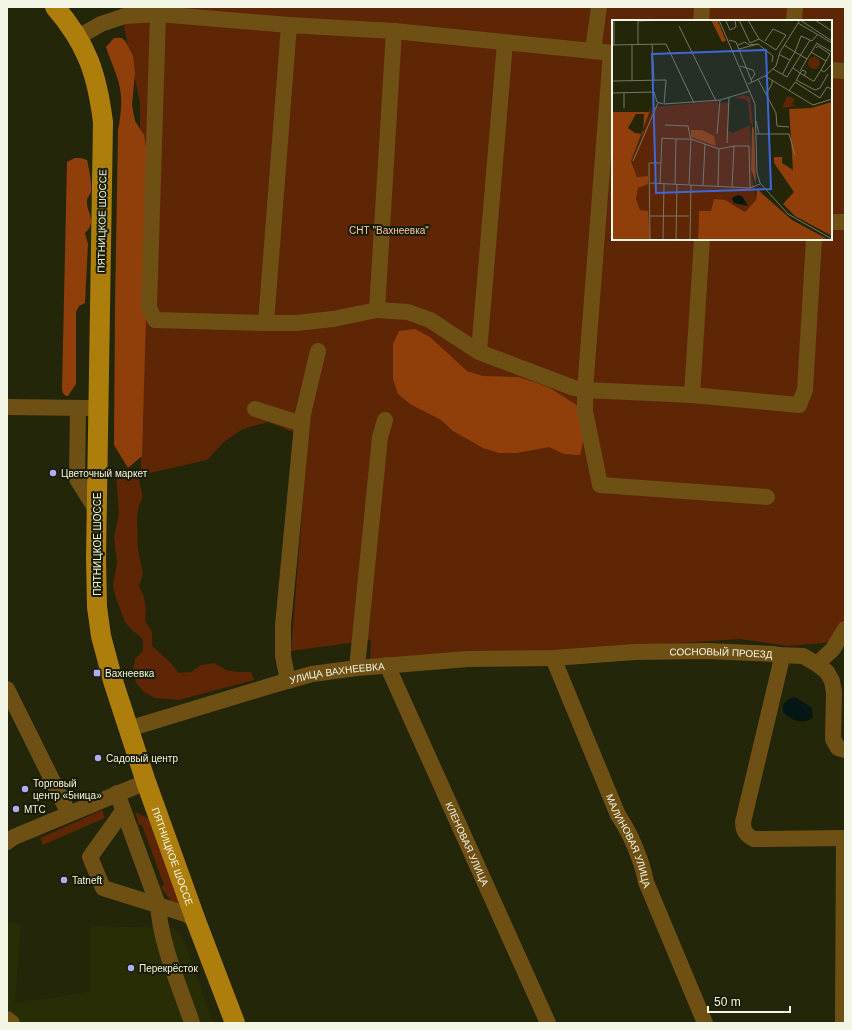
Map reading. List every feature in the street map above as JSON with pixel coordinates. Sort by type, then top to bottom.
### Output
[{"type":"main road","name":"ПЯТНИЦКОЕ ШОССЕ","points":[[55,7],[78,37],[90,63],[99,93],[103,122],[96,511],[97,607],[101,636],[112,681],[146,782],[196,921],[235,1023]]},
{"type":"street","points":[[593,51],[599,7]]},
{"type":"street","points":[[701,20],[702,7]]},
{"type":"street","points":[[794,20],[795,7]]},
{"type":"street","points":[[158,14],[149,308],[155,320],[296,323],[333,319],[378,310],[408,312],[430,320],[479,352],[574,388],[585,390],[692,395],[799,405],[805,390],[814,240]]},
{"type":"street","points":[[78,37],[101,24],[125,16],[158,14],[289,25],[394,31],[612,53],[585,390],[585,411],[600,485],[767,497]]},
{"type":"street","points":[[266,323],[289,25]]},
{"type":"street","points":[[378,310],[394,31]]},
{"type":"street","points":[[479,352],[505,43]]},
{"type":"street","points":[[832,70],[845,71]]},
{"type":"street","points":[[832,222],[845,222]]},
{"type":"street","points":[[692,395],[702,240]]},
{"type":"street","points":[[288,681],[284,656],[283,625],[303,414],[318,351]]},
{"type":"street","points":[[7,407],[98,409]]},
{"type":"street","points":[[78,408],[77,479],[96,511]]},
{"type":"street","points":[[255,409],[302,424]]},
{"type":"street","points":[[357,668],[380,437],[385,420]]},
{"type":"street","points":[[817,664],[833,649],[845,629]]},
{"type":"street","name":"СОСНОВЫЙ ПРОЕЗД","points":[[553,658],[643,652],[707,651],[778,655],[781,662],[743,822],[743,828],[745,833],[754,839],[845,838]]},
{"type":"street","points":[[778,655],[803,656],[827,672],[832,680],[834,692],[833,739],[838,748],[845,750]]},
{"type":"street","name":"УЛИЦА ВАХНЕЕВКА","points":[[128,730],[312,674],[387,665],[468,659],[553,658]]},
{"type":"street","name":"МАЛИНОВАЯ УЛИЦА","points":[[553,658],[618,815],[624,824],[641,864],[646,882],[705,1023]]},
{"type":"street","name":"КЛЕНОВАЯ УЛИЦА","points":[[387,665],[548,1023]]},
{"type":"street","points":[[9,701],[69,814]]},
{"type":"street","points":[[9,835],[69,814],[146,782]]},
{"type":"street","points":[[117,794],[158,905],[159,922],[163,939],[192,1023]]},
{"type":"street","points":[[123,811],[90,857],[103,888],[186,914],[196,921]]},
{"type":"street","points":[[843,1023],[845,838]]},
{"type":"street","points":[[7,1019],[12,1023]]},
{"type":"shaded area","points":[[114,38],[122,38],[126,42],[133,56],[135,73],[132,105],[135,121],[144,135],[147,152],[148,249],[142,456],[128,468],[114,445],[118,130],[121,113],[121,100],[119,83],[106,47]]},
{"type":"shaded area","points":[[75,158],[87,160],[91,192],[87,200],[87,205],[91,225],[85,233],[88,244],[85,303],[79,306],[76,312],[76,384],[68,396],[66,396],[62,389],[67,162]]},
{"type":"shaded area","points":[[415,329],[430,337],[467,371],[483,376],[518,377],[534,382],[550,388],[578,406],[584,438],[580,455],[564,454],[549,447],[517,453],[499,453],[483,448],[453,431],[441,420],[410,404],[398,394],[393,379],[393,344],[399,331]]},
{"type":"shaded area","points":[[795,697],[812,708],[813,717],[809,720],[797,721],[783,712],[785,702]]},
{"type":"shaded area","points":[[7,923],[21,924],[15,1003],[90,992],[90,926],[174,928],[183,938],[213,1023],[7,1023]]},
{"type":"green space","name":"СНТ \"Вахнеевка\"","points":[[120,7],[845,7],[845,641],[788,646],[740,639],[594,649],[370,661],[371,640],[291,651],[308,438],[268,422],[243,429],[225,441],[207,460],[141,475],[140,103]]},
{"type":"green space","points":[[122,473],[136,475],[139,480],[142,493],[137,518],[138,549],[143,574],[139,586],[144,597],[146,609],[145,621],[152,632],[152,646],[171,663],[179,673],[191,672],[201,665],[214,663],[226,670],[251,672],[254,680],[179,700],[155,698],[144,692],[136,683],[133,671],[135,659],[143,651],[143,639],[125,622],[113,586],[117,562],[114,538],[119,514],[116,475]]},
{"type":"green space","points":[[102,810],[105,818],[43,845],[40,838]]},
{"type":"green space","points":[[135,812],[148,818],[183,909],[173,903],[161,887],[164,885],[142,825],[139,825]]},
{"type":"place","name":"Цветочный маркет","points":[[53,473]]},
{"type":"place","name":"Вахнеевка","points":[[97,673]]},
{"type":"place","name":"Садовый центр","points":[[98,758]]},
{"type":"place","name":"Торговый центр «5ница»","points":[[25,789]]},
{"type":"place","name":"МТС","points":[[16,809]]},
{"type":"place","name":"Tatneft","points":[[64,880]]},
{"type":"place","name":"Перекрёсток","points":[[131,968]]}]
